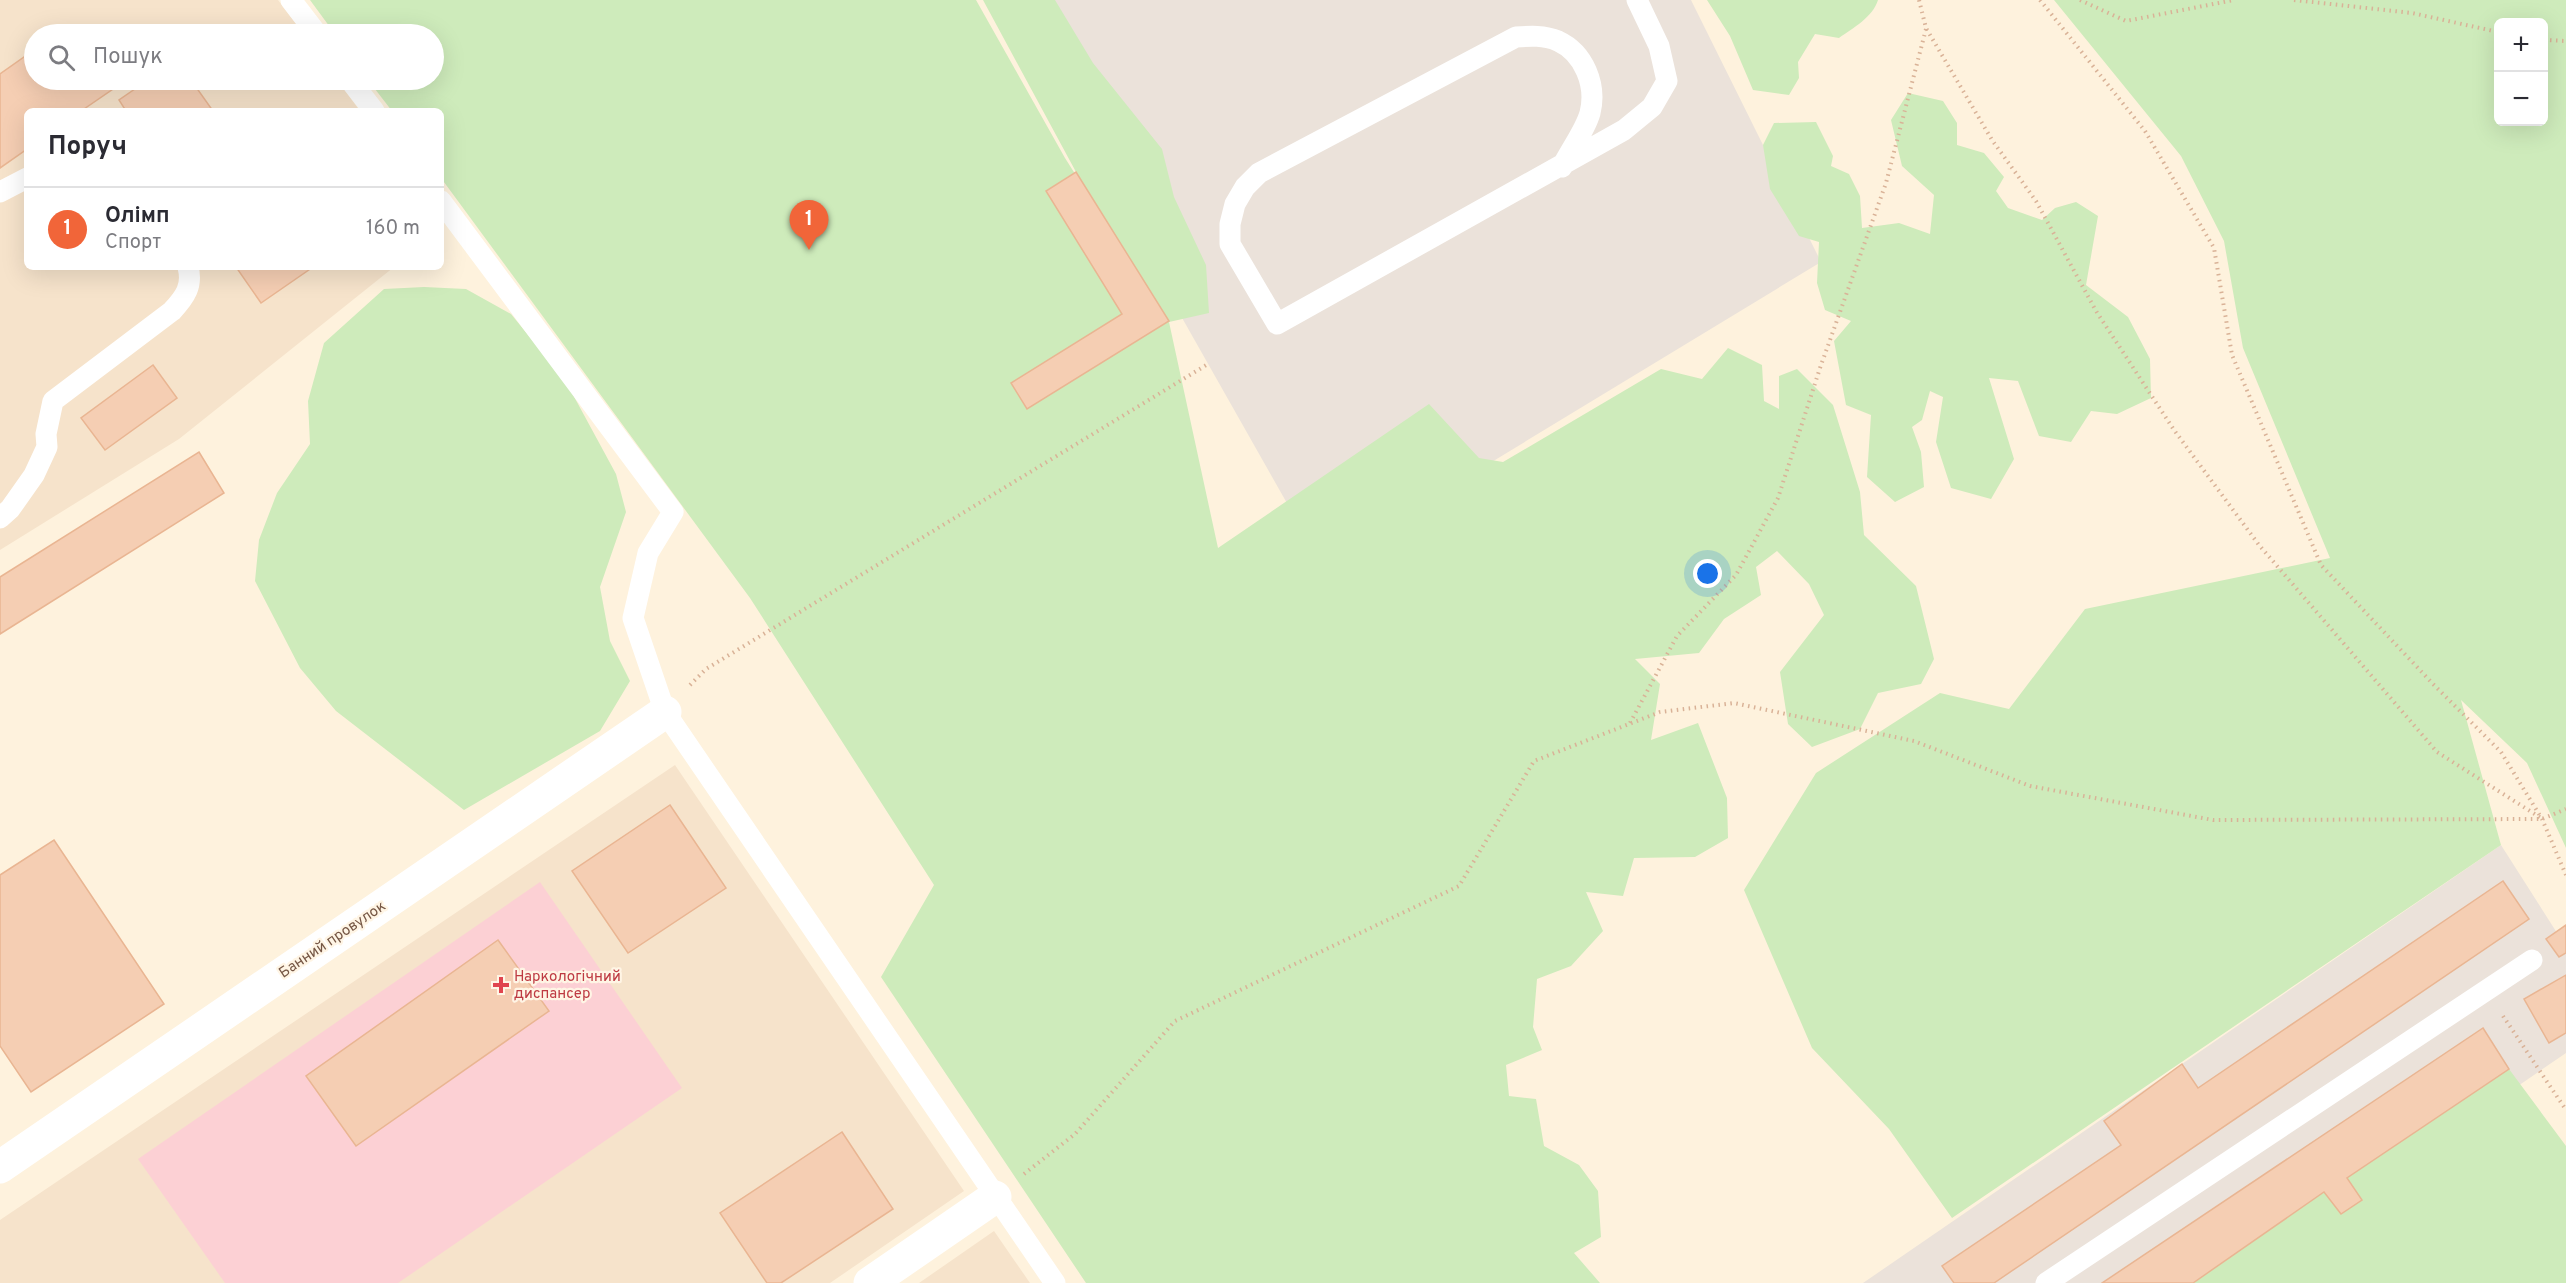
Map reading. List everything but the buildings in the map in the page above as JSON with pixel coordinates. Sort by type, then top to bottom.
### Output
[{"type":"street","name":"Банний провулок","points":[[3,1157],[665,712]]},
{"type":"street","points":[[870,1283],[995,1197]]},
{"type":"lane","points":[[291,0],[309,24]]},
{"type":"lane","points":[[1562,167],[1589,114],[1592,93],[1587,72],[1575,54],[1558,41],[1537,36],[1516,37],[1259,173],[1245,187],[1234,204],[1230,224],[1230,244],[1277,324],[1562,167],[1624,130],[1652,107],[1667,81],[1659,46],[1637,0]]},
{"type":"lane","points":[[358,90],[372,108]]},
{"type":"lane","points":[[0,192],[24,180]]},
{"type":"lane","points":[[444,205],[673,512],[648,553],[633,618],[665,712],[1055,1283]]},
{"type":"lane","points":[[0,518],[10,509],[34,475],[43,457],[47,447],[46,434],[53,401],[172,311],[186,295],[191,279],[189,270]]},
{"type":"lane","points":[[2046,1283],[2532,960]]},
{"type":"path","points":[[1919,0],[1926,28],[1992,140],[2036,201],[2096,311],[2174,430],[2259,545],[2437,752],[2542,819]]},
{"type":"path","points":[[2040,0],[2145,131],[2214,248],[2232,355],[2321,565],[2425,676],[2501,752],[2542,819],[2566,875]]},
{"type":"path","points":[[2080,0],[2126,21],[2234,0]]},
{"type":"path","points":[[2294,0],[2412,13],[2494,31]]},
{"type":"path","points":[[1630,724],[1677,636],[1736,575],[1778,498],[1820,368],[1887,183],[1926,28]]},
{"type":"path","points":[[2548,40],[2566,41]]},
{"type":"path","points":[[665,712],[706,669],[1208,364]]},
{"type":"path","points":[[995,1197],[1075,1134],[1175,1021],[1459,886],[1534,761],[1660,712],[1734,703],[1914,741],[2030,786],[2213,820],[2542,819],[2566,809]]},
{"type":"path","points":[[2486,991],[2566,1110]]},
{"type":"shaded area","points":[[0,0],[278,0],[296,24],[24,24],[24,90],[344,90],[358,108],[24,108],[24,270],[390,270],[179,439],[0,550]]},
{"type":"shaded area","points":[[1002,0],[1691,0],[1821,262],[1322,565]]},
{"type":"shaded area","points":[[675,765],[964,1191],[830,1283],[0,1283],[0,1220]]},
{"type":"shaded area","points":[[2501,845],[2566,947],[2566,1053],[2230,1283],[1863,1283]]},
{"type":"shaded area","name":"Наркологічний диспансер","points":[[540,882],[682,1088],[398,1283],[225,1283],[138,1159]]},
{"type":"shaded area","points":[[994,1231],[1030,1283],[919,1283]]},
{"type":"green space","points":[[310,0],[976,0],[1065,158],[1110,229],[1076,172],[983,0],[1055,0],[1093,63],[1162,149],[1174,197],[1206,265],[1209,313],[1169,322],[1218,548],[1429,404],[1479,458],[1503,462],[1661,369],[1702,379],[1728,348],[1762,365],[1764,401],[1779,409],[1779,376],[1797,369],[1833,405],[1860,492],[1864,535],[1916,586],[1934,659],[1921,684],[1878,693],[1860,729],[1812,747],[1788,724],[1780,672],[1824,615],[1809,584],[1777,551],[1756,567],[1761,595],[1724,619],[1699,653],[1635,659],[1660,684],[1651,740],[1698,723],[1727,798],[1728,838],[1695,857],[1634,858],[1623,896],[1586,892],[1603,931],[1571,966],[1537,979],[1533,1027],[1542,1050],[1506,1065],[1509,1096],[1536,1099],[1544,1146],[1579,1165],[1598,1191],[1601,1237],[1574,1253],[1600,1283],[1086,1283],[881,977],[934,885],[750,598],[444,182],[444,108],[390,108],[376,90],[444,90],[444,24],[328,24]]},
{"type":"green space","points":[[1707,0],[1878,0],[1867,17],[1839,38],[1815,34],[1798,62],[1799,78],[1789,95],[1753,90],[1730,36]]},
{"type":"green space","points":[[2054,0],[2566,0],[2566,848],[2527,763],[2461,700],[2501,845],[1952,1218],[1889,1129],[1812,1048],[1744,890],[1816,773],[1940,693],[2009,709],[2085,609],[2330,558],[2243,348],[2224,241],[2181,156]]},
{"type":"green space","points":[[1908,93],[1943,101],[1957,123],[1957,145],[1984,153],[2004,177],[1996,191],[2008,208],[2042,220],[2055,208],[2076,202],[2098,216],[2086,285],[2128,317],[2150,359],[2151,398],[2117,414],[2091,411],[2071,442],[2039,436],[2018,381],[1989,378],[2014,459],[1991,499],[1951,488],[1936,442],[1943,397],[1930,391],[1922,420],[1912,427],[1921,452],[1924,487],[1895,502],[1867,477],[1871,415],[1846,405],[1834,341],[1851,321],[1825,310],[1817,283],[1819,242],[1799,236],[1770,189],[1763,145],[1774,123],[1816,122],[1833,156],[1831,166],[1849,174],[1860,196],[1862,228],[1899,223],[1930,234],[1934,195],[1902,166],[1891,120]]},
{"type":"green space","points":[[424,287],[466,289],[511,314],[565,380],[616,474],[626,512],[600,587],[610,641],[630,681],[600,731],[464,810],[336,711],[300,668],[255,581],[259,540],[277,493],[310,444],[308,401],[324,343],[384,289]]},
{"type":"green space","points":[[2509,1069],[2566,1146],[2566,1283],[2193,1283],[2324,1192],[2362,1200],[2347,1178]]},
{"type":"place","name":"Олімп","points":[[809,250]]},
{"type":"place","name":"Наркологічний диспансер","points":[[501,985]]}]
